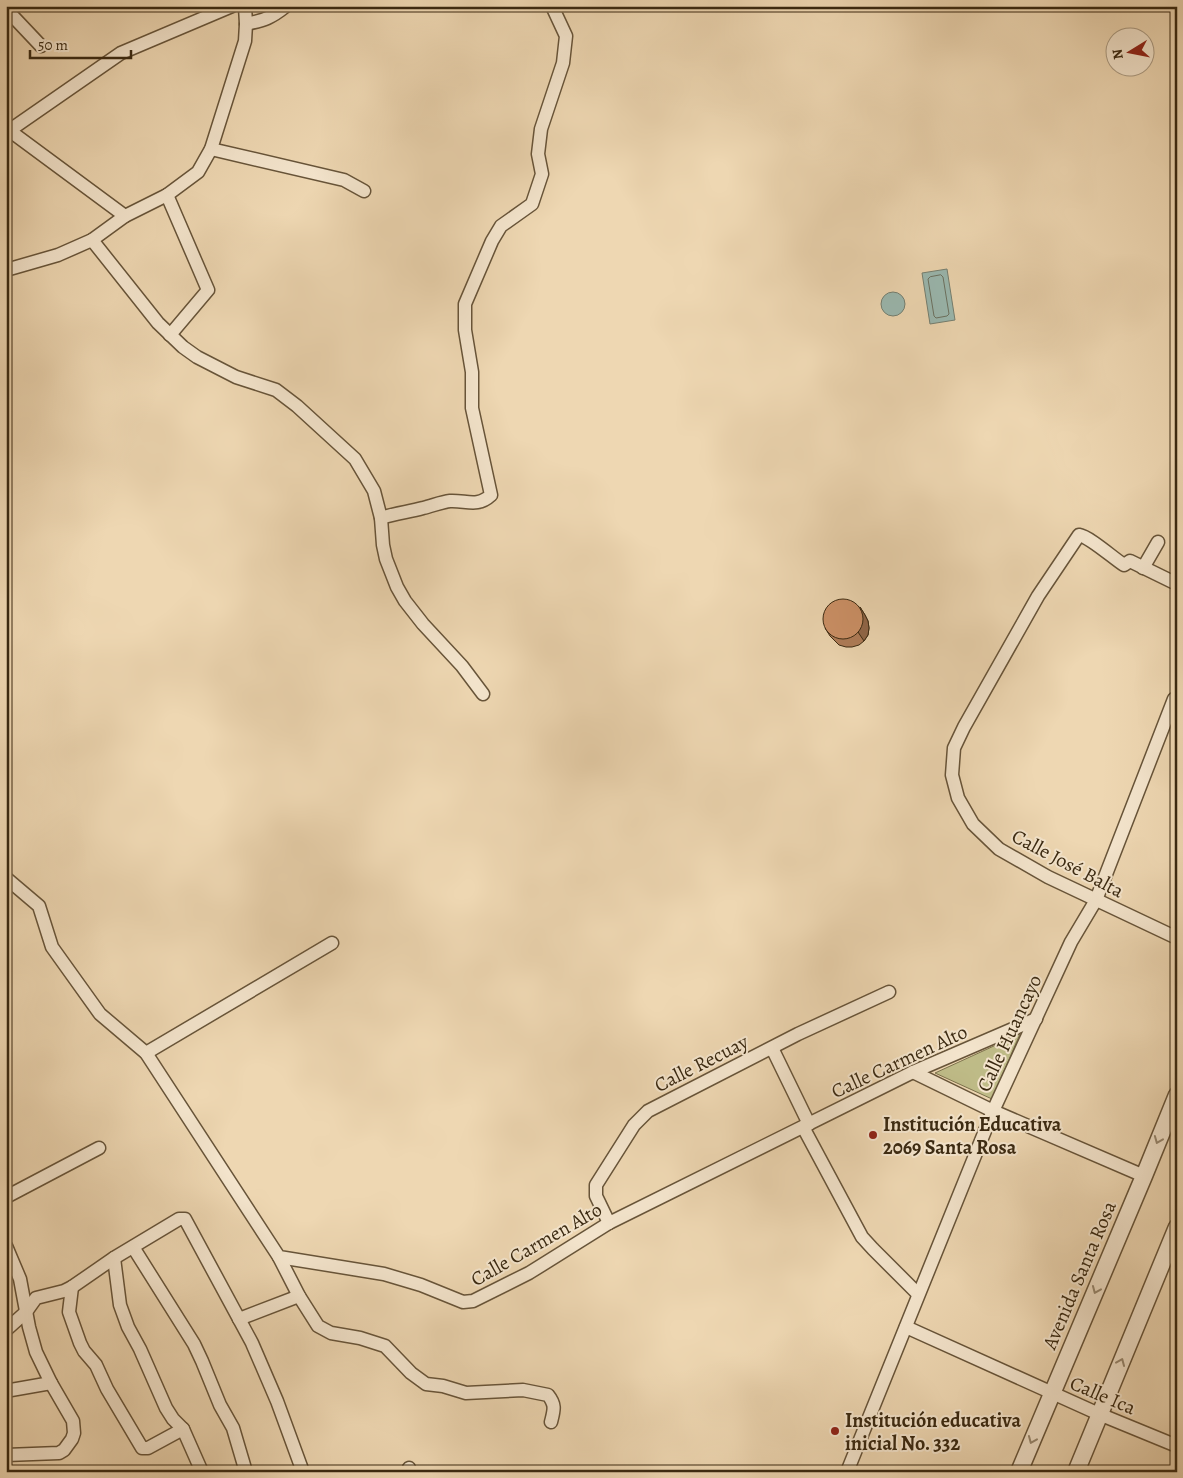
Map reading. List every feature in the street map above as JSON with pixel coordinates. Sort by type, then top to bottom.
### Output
[{"type":"street","points":[[125,216],[8,129],[121,53],[232,6]]},
{"type":"street","points":[[6,270],[58,255],[92,240],[125,216],[167,195],[198,172],[211,149],[245,41],[245,6]]},
{"type":"street","points":[[246,24],[265,20],[286,6]]},
{"type":"street","points":[[381,518],[395,513],[451,501],[479,502],[486,500],[491,495],[472,408],[472,372],[465,330],[465,304],[492,241],[501,226],[532,204],[542,174],[538,154],[541,128],[563,63],[566,36],[552,6]]},
{"type":"street","points":[[6,9],[41,46]]},
{"type":"street","points":[[211,149],[344,180],[364,191]]},
{"type":"street","points":[[167,195],[208,290],[170,336]]},
{"type":"street","points":[[92,240],[170,336],[198,357],[236,377],[276,390],[297,406],[355,459],[374,491],[381,518],[385,552],[390,572],[397,587],[405,601],[423,624],[462,666],[483,694]]},
{"type":"street","name":"Calle José Balta","points":[[1143,568],[1130,562],[1124,565],[1088,539],[1079,535],[1030,610],[964,727],[954,748],[952,775],[958,798],[973,824],[999,849],[1048,877],[1177,938]]},
{"type":"street","points":[[1158,542],[1143,568],[1177,584]]},
{"type":"street","name":"Calle Huancayo","points":[[847,1472],[993,1111],[1071,942],[1096,900],[1174,699],[1177,697]]},
{"type":"street","points":[[6,878],[39,906],[52,947],[100,1014],[146,1054],[279,1257],[299,1296],[318,1326],[331,1333],[360,1338],[385,1346],[411,1373],[426,1384],[443,1386],[466,1393],[523,1390],[548,1395],[553,1402],[554,1411],[551,1422]]},
{"type":"street","points":[[146,1054],[332,943]]},
{"type":"street","name":"Calle Recuay","points":[[609,1223],[596,1196],[596,1185],[634,1125],[648,1111],[772,1048],[889,992]]},
{"type":"street","name":"Calle Carmen Alto","points":[[279,1257],[384,1274],[421,1285],[463,1302],[473,1301],[529,1273],[609,1223],[913,1072],[1036,1019]]},
{"type":"street","points":[[772,1048],[806,1125],[862,1237],[918,1294]]},
{"type":"street","points":[[913,1072],[993,1111],[1144,1176]]},
{"type":"street","name":"Avenida Santa Rosa","points":[[1019,1472],[1177,1095]]},
{"type":"street","points":[[6,1197],[99,1148]]},
{"type":"street","points":[[6,1330],[26,1312],[36,1298],[72,1287],[114,1258],[179,1219],[185,1219],[252,1343],[277,1401],[303,1472]]},
{"type":"street","points":[[1076,1472],[1177,1227]]},
{"type":"street","points":[[6,1246],[20,1279],[36,1352],[73,1421],[74,1433],[69,1444],[59,1453],[6,1455]]},
{"type":"street","points":[[133,1247],[198,1353],[220,1405],[233,1428],[246,1472]]},
{"type":"street","points":[[114,1258],[120,1305],[128,1327],[140,1349],[166,1408],[183,1429],[202,1472]]},
{"type":"street","points":[[72,1287],[69,1312],[80,1343],[96,1365],[107,1389],[142,1448],[148,1448],[183,1429]]},
{"type":"street","points":[[239,1319],[299,1296]]},
{"type":"street","name":"Calle Ica","points":[[906,1327],[1099,1414],[1177,1446]]},
{"type":"street","points":[[11,1390],[51,1383]]},
{"type":"shaded area","points":[[1020,1034],[992,1099],[935,1073]]},
{"type":"water","points":[[947,269],[955,320],[930,324],[922,273]]},
{"type":"water","points":[[893,292],[898,293],[904,299],[904,309],[898,315],[893,316],[888,315],[882,309],[881,304],[882,299],[888,293]]},
{"type":"building","points":[[847,599],[854,602],[860,608],[863,619],[862,627],[854,636],[847,639],[839,639],[832,636],[824,627],[823,615],[826,608],[835,600]]},
{"type":"place","name":"Institución Educativa 2069 Santa Rosa","points":[[873,1135]]},
{"type":"place","name":"Institución educativa inicial No. 332","points":[[835,1431]]}]
